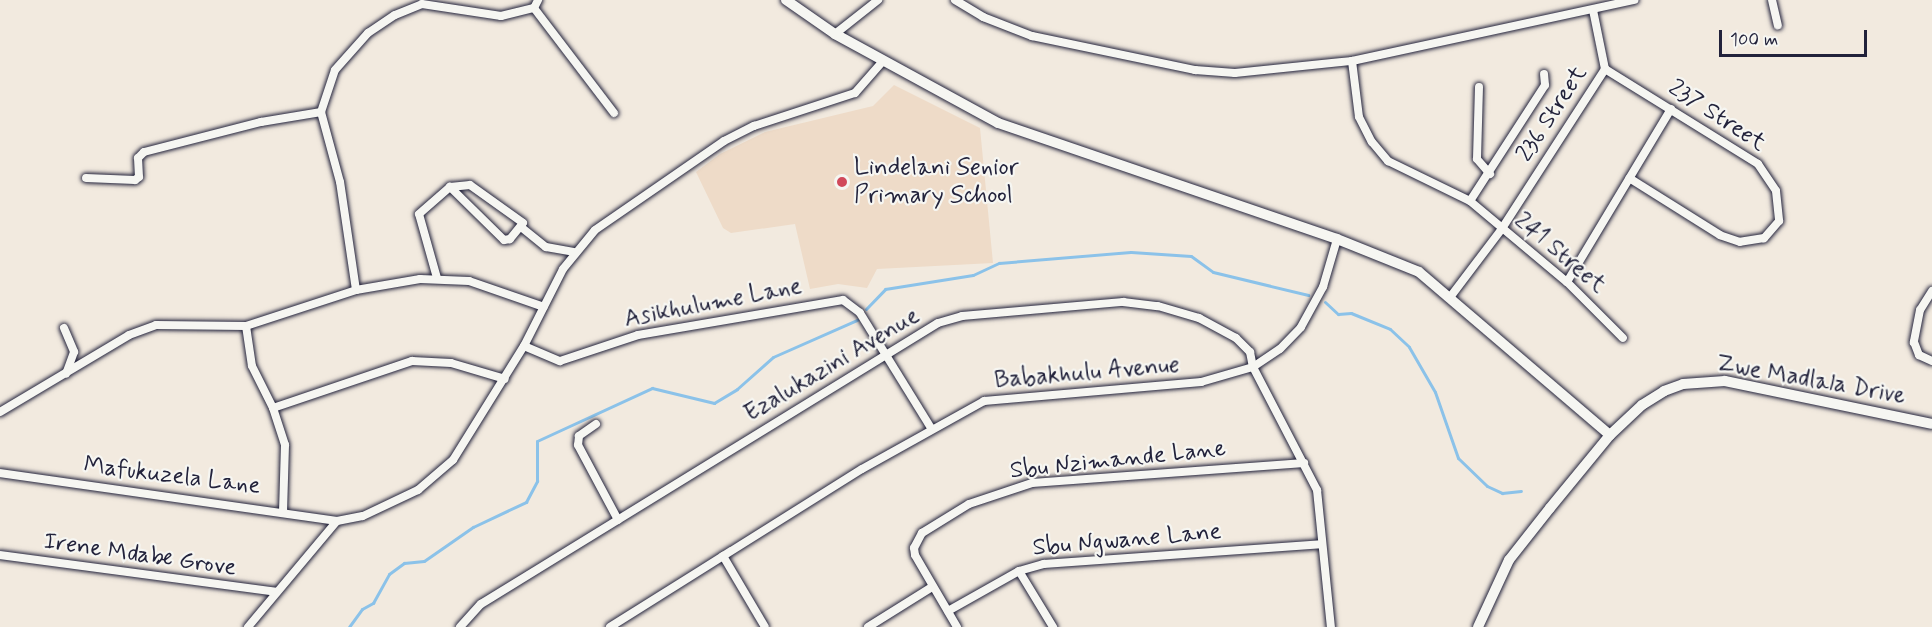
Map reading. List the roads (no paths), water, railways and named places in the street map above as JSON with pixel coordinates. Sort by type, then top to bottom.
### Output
[{"type":"street","points":[[786,0],[835,34],[998,123],[1337,239],[1419,272],[1450,296],[1610,435]]},
{"type":"street","points":[[835,34],[878,0]]},
{"type":"street","points":[[955,0],[983,17],[1032,36],[1195,70],[1235,73],[1352,61],[1633,0]]},
{"type":"street","points":[[1772,0],[1778,25]]},
{"type":"street","points":[[356,290],[340,182],[321,112],[330,82],[341,61],[368,33],[395,15],[434,3],[501,16],[536,4],[614,113]]},
{"type":"street","name":"236 Street","points":[[1450,296],[1501,230],[1605,69],[1593,10]]},
{"type":"street","points":[[248,627],[338,521],[363,516],[431,480],[465,445],[524,346],[574,252],[605,222],[715,146],[754,126],[855,93],[883,61]]},
{"type":"street","name":"241 Street","points":[[1352,61],[1359,117],[1372,142],[1400,169],[1470,201],[1501,230],[1567,282],[1623,338]]},
{"type":"street","name":"237 Street","points":[[1605,69],[1746,154],[1768,175],[1780,207],[1774,230],[1751,242],[1720,235],[1629,178]]},
{"type":"street","points":[[1470,201],[1490,174],[1545,85],[1544,74]]},
{"type":"street","points":[[1479,87],[1477,159],[1490,174]]},
{"type":"street","points":[[1567,282],[1671,109]]},
{"type":"street","points":[[86,178],[135,180],[139,177],[138,158],[144,152],[261,122],[321,112]]},
{"type":"street","points":[[437,278],[419,214],[450,187],[466,184],[483,192],[522,220],[521,227],[510,239],[504,240],[450,187]]},
{"type":"street","points":[[521,227],[546,247],[574,252]]},
{"type":"street","name":"Babakhulu Avenue","points":[[610,627],[931,428],[967,409],[998,398],[1202,382],[1253,368],[1280,349],[1301,327],[1323,287],[1337,239]]},
{"type":"street","points":[[0,412],[147,328],[168,324],[246,326],[356,290],[437,278],[488,286],[544,308]]},
{"type":"street","points":[[1932,291],[1920,310],[1914,342],[1919,355],[1932,361]]},
{"type":"street","name":"Asikhulume Lane","points":[[524,346],[560,361],[638,335],[836,298],[855,306],[888,354],[931,428]]},
{"type":"street","name":"Ezalukazini Avenue","points":[[460,627],[481,604],[948,318],[1123,302],[1182,312],[1220,328],[1247,347],[1253,368],[1304,463],[1319,500],[1320,544],[1331,627]]},
{"type":"street","points":[[246,326],[252,366],[273,408],[286,460],[283,511]]},
{"type":"street","points":[[64,328],[74,351],[66,374]]},
{"type":"street","points":[[273,408],[412,361],[451,363],[505,379]]},
{"type":"street","name":"Zwe Madlala Drive","points":[[1478,627],[1509,560],[1610,435],[1642,405],[1664,392],[1704,381],[1725,381],[1932,424]]},
{"type":"street","points":[[596,424],[579,436],[578,445],[618,520]]},
{"type":"street","name":"Sbu Nzimande Lane","points":[[932,587],[915,555],[916,542],[935,523],[969,504],[1032,483],[1304,463]]},
{"type":"street","name":"Mafukuzela Lane","points":[[0,473],[283,511],[338,521]]},
{"type":"street","name":"Sbu Ngwane Lane","points":[[948,611],[1019,572],[1044,564],[1320,544]]},
{"type":"street","name":"Irene Mdabe Grove","points":[[0,555],[276,592]]},
{"type":"street","points":[[723,556],[765,627]]},
{"type":"street","points":[[1019,572],[1053,627]]},
{"type":"street","points":[[868,627],[932,587],[957,627]]},
{"type":"waterway","points":[[866,309],[885,289],[973,275],[999,263],[1131,252],[1191,256],[1213,272],[1308,295]]},
{"type":"waterway","points":[[1325,302],[1338,314],[1351,313],[1390,329],[1409,347],[1435,392],[1458,458],[1487,486],[1502,493],[1521,491]]},
{"type":"waterway","points":[[349,627],[362,609],[373,603],[389,574],[404,563],[424,561],[473,527],[526,502],[537,481],[537,441],[652,388],[714,403],[737,389],[773,357],[857,320]]},
{"type":"place","name":"Lindelani Senior Primary School","points":[[842,182]]}]
